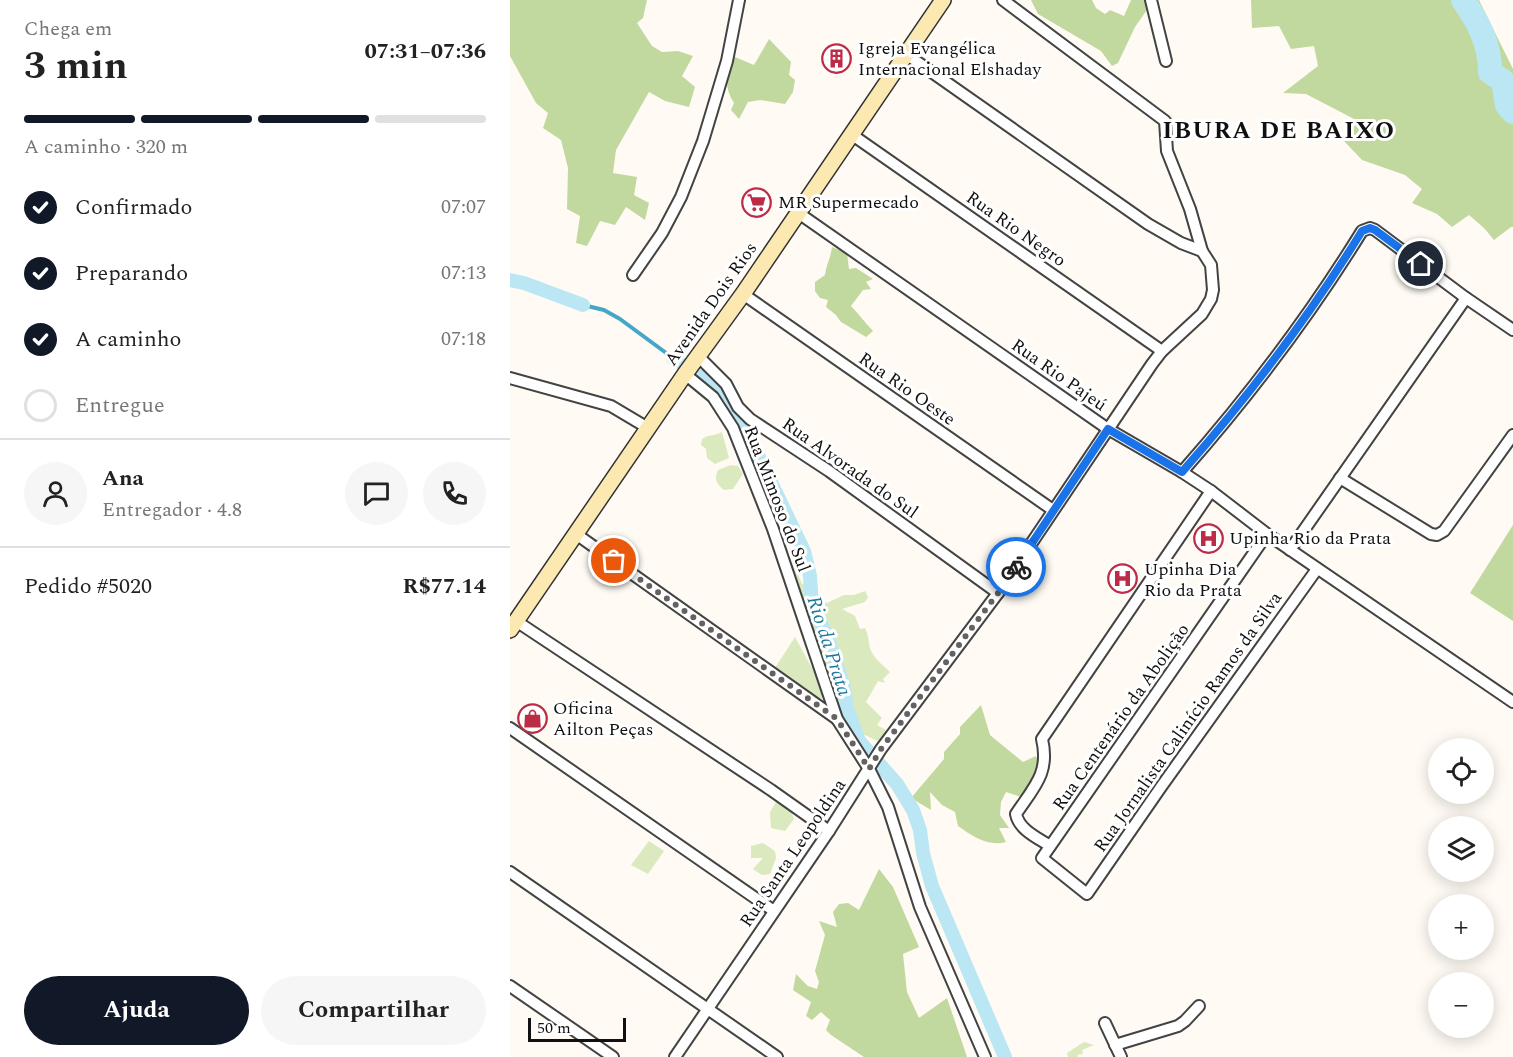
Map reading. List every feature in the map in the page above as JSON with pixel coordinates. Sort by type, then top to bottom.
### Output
[{"type":"main road","name":"Avenida Dois Rios","points":[[513,625],[943,0]]},
{"type":"street","points":[[633,276],[662,233],[681,197],[703,141],[727,61],[739,0]]},
{"type":"street","name":"Rua Santa Leopoldina","points":[[675,1057],[829,831],[880,751],[998,593],[1162,351],[1203,314],[1211,299],[1212,267],[1203,251],[1190,209],[1167,151],[1165,121],[1003,0]]},
{"type":"street","points":[[1151,0],[1166,61]]},
{"type":"street","points":[[906,54],[1148,224],[1181,243],[1203,251]]},
{"type":"street","name":"Rua Rio Negro","points":[[851,135],[1162,351]]},
{"type":"street","name":"Rua Rio Pajeú","points":[[797,212],[1108,429],[1211,491],[1317,569],[1513,702]]},
{"type":"street","points":[[1182,472],[1224,424],[1286,346],[1336,274],[1362,231],[1370,228],[1375,230],[1513,330]]},
{"type":"street","name":"Rua Rio Oeste","points":[[742,294],[1053,510]]},
{"type":"street","points":[[1290,550],[1466,298]]},
{"type":"street","name":"Rua Alvorada do Sul","points":[[698,356],[726,384],[738,407],[750,419],[829,471],[998,593]]},
{"type":"street","name":"Rua Mimoso do Sul","points":[[685,374],[713,396],[733,428],[773,529],[837,719]]},
{"type":"street","points":[[510,378],[611,406],[648,428]]},
{"type":"street","points":[[1340,478],[1431,534],[1437,535],[1444,531],[1513,435]]},
{"type":"street","points":[[1050,846],[1025,829],[1017,820],[1016,814],[1040,780],[1045,766],[1042,739],[1211,491]]},
{"type":"street","points":[[576,534],[837,719],[870,767],[893,819],[911,882],[985,1057]]},
{"type":"street","name":"Rua Centenário da Abolição","points":[[1042,858],[1267,534]]},
{"type":"street","name":"Rua Jornalista Calinício Ramos da Silva","points":[[1042,858],[1087,894],[1317,569]]},
{"type":"street","points":[[513,625],[771,790],[829,831]]},
{"type":"street","points":[[510,729],[774,911]]},
{"type":"street","points":[[510,872],[777,1057]]},
{"type":"street","points":[[510,986],[613,1057]]},
{"type":"street","points":[[1115,1045],[1178,1026],[1199,1006]]},
{"type":"street","points":[[1105,1023],[1121,1057]]},
{"type":"green space","points":[[510,0],[647,0],[643,18],[637,23],[652,46],[662,52],[678,51],[693,56],[682,76],[695,87],[689,107],[665,101],[649,92],[616,150],[613,173],[637,177],[634,195],[649,203],[645,220],[626,207],[615,225],[600,221],[587,246],[576,243],[580,216],[567,209],[568,168],[561,140],[543,128],[548,113],[536,103],[510,56]]},
{"type":"green space","points":[[1031,0],[1092,0],[1096,8],[1105,14],[1110,10],[1124,16],[1131,0],[1148,0],[1149,7],[1135,27],[1118,63],[1112,66],[1101,51],[1038,14]]},
{"type":"green space","points":[[1251,0],[1479,0],[1513,69],[1513,227],[1494,240],[1469,215],[1452,227],[1437,214],[1412,203],[1422,189],[1405,175],[1362,160],[1344,141],[1358,121],[1306,94],[1283,93],[1318,66],[1314,46],[1291,49],[1279,26],[1252,28]]},
{"type":"green space","points":[[769,39],[791,62],[789,75],[795,80],[793,92],[785,104],[760,100],[748,102],[739,119],[731,110],[734,103],[727,86],[729,69],[735,57],[754,65]]},
{"type":"green space","points":[[832,247],[847,253],[849,269],[856,268],[873,279],[866,282],[871,289],[863,290],[851,306],[873,331],[866,337],[841,322],[826,307],[828,300],[820,298],[815,291],[815,282],[825,275]]},
{"type":"green space","points":[[722,432],[729,458],[715,464],[707,458],[706,449],[701,445],[702,439]]},
{"type":"green space","points":[[731,465],[738,466],[743,474],[733,489],[724,490],[716,481],[717,473],[718,470]]},
{"type":"green space","points":[[1513,525],[1513,621],[1470,593]]},
{"type":"green space","points":[[802,558],[805,569],[798,574],[802,584],[814,581],[816,595],[827,603],[844,595],[854,595],[865,591],[868,597],[865,602],[842,609],[855,616],[860,629],[865,628],[871,652],[890,672],[883,679],[885,683],[878,681],[866,702],[882,718],[877,725],[886,730],[882,743],[865,735],[851,734],[844,723],[804,613],[808,608],[807,604],[802,605],[790,563]]},
{"type":"green space","points":[[795,637],[825,692],[822,698],[775,668]]},
{"type":"green space","points":[[981,705],[990,735],[1023,762],[1036,756],[1041,773],[1034,788],[1021,797],[1006,792],[1001,802],[1000,815],[1009,828],[999,828],[1006,842],[993,843],[980,840],[958,826],[955,812],[942,805],[930,792],[931,810],[911,798],[944,759],[944,752],[960,734],[960,727]]},
{"type":"green space","points":[[776,802],[787,802],[794,819],[785,831],[771,828],[770,812]]},
{"type":"green space","points":[[649,841],[664,851],[648,874],[631,865]]},
{"type":"green space","points":[[763,843],[775,851],[776,858],[770,874],[762,875],[753,869],[763,858],[751,858],[751,846]]},
{"type":"green space","points":[[879,869],[893,887],[919,947],[903,954],[907,992],[919,1018],[947,998],[967,1057],[864,1057],[826,1030],[830,1020],[821,1012],[812,1020],[806,1016],[811,1002],[793,990],[796,974],[808,986],[817,989],[819,982],[815,971],[825,935],[819,921],[837,927],[833,912],[839,904],[848,903],[859,910]]},
{"type":"green space","points":[[1084,1042],[1094,1045],[1082,1050],[1083,1054],[1077,1055],[1078,1057],[1068,1057],[1067,1053]]},
{"type":"waterway","name":"Rio da Prata","points":[[1463,0],[1482,34],[1488,52],[1490,72],[1503,81],[1507,105],[1513,112]]},
{"type":"waterway","name":"Rio da Prata","points":[[510,280],[583,305]]},
{"type":"waterway","name":"Rio da Prata","points":[[583,305],[604,310],[620,319],[673,358]]},
{"type":"waterway","name":"Rio da Prata","points":[[673,358],[679,362]]},
{"type":"waterway","name":"Rio da Prata","points":[[698,375],[730,397],[804,551],[810,576],[812,604],[828,639],[844,688],[847,708],[859,741],[897,784],[913,810],[920,830],[923,853],[932,886],[1005,1057]]},
{"type":"way so far","points":[[614,561],[837,719],[869,769],[881,749],[1016,567]]},
{"type":"place","name":"Igreja Evangélica Internacional Elshaday","points":[[837,58]]},
{"type":"place","name":"MR Supermecado","points":[[757,202]]},
{"type":"place","name":"Upinha Rio da Prata","points":[[1208,538]]},
{"type":"place","name":"Upinha Dia Rio da Prata","points":[[1123,579]]},
{"type":"place","name":"Oficina Ailton Peças","points":[[532,718]]},
{"type":"district","name":"IBURA DE BAIXO","points":[[1279,131]]},
{"type":"route","points":[[1016,567],[1108,429],[1182,472],[1217,433],[1286,346],[1336,274],[1362,231],[1370,228],[1375,230],[1421,264]]}]
